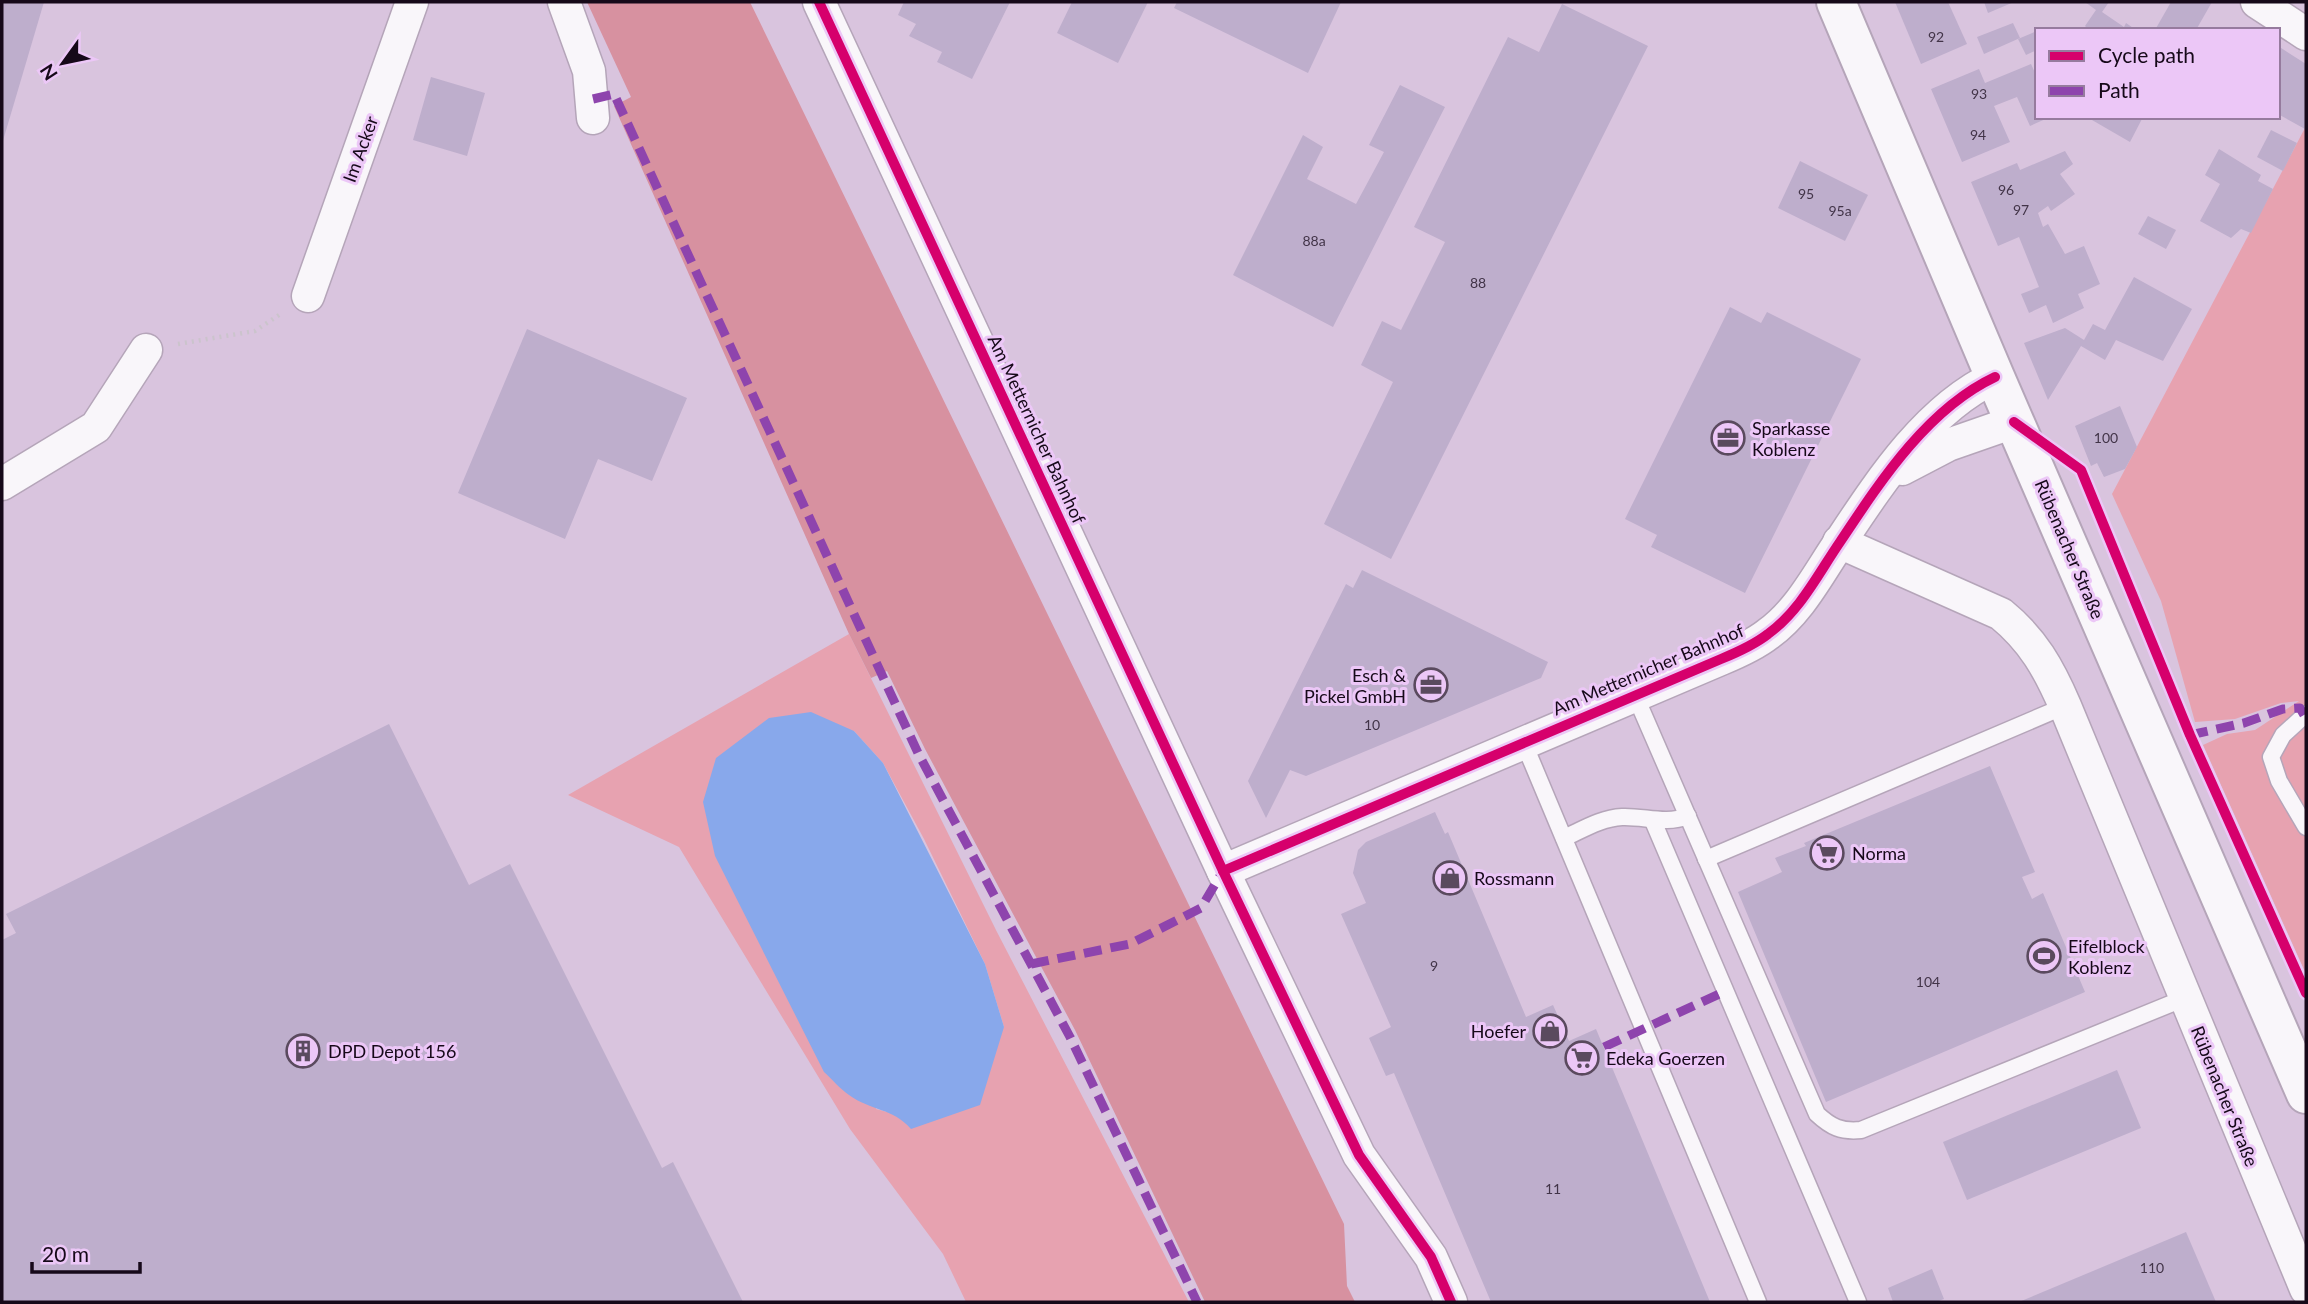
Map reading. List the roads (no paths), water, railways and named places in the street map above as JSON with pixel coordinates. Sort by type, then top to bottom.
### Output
[{"type":"main road","name":"Rübenacher Straße","points":[[1836,2],[2014,422],[2306,1094]]},
{"type":"street","name":"Im Acker","points":[[308,296],[412,2]]},
{"type":"street","points":[[564,2],[589,71],[593,118]]},
{"type":"street","name":"Am Metternicher Bahnhof","points":[[819,2],[1223,871],[1359,1155],[1431,1256],[1451,1302]]},
{"type":"street","points":[[2257,2],[2306,34]]},
{"type":"street","points":[[2,484],[96,427],[146,350]]},
{"type":"street","name":"Am Metternicher Bahnhof","points":[[1223,871],[1746,648],[1769,634],[1811,588],[1839,542],[1905,453],[1951,404],[1972,388],[1995,377]]},
{"type":"street","name":"Am Metternicher Bahnhof","points":[[1886,479],[1948,445],[2014,422]]},
{"type":"street","name":"Rübenacher Straße","points":[[1839,542],[2001,614],[2021,631],[2038,652],[2065,706],[2306,1289]]},
{"type":"lane","points":[[1635,695],[1817,1114],[1828,1124],[1844,1132],[1861,1130],[2185,998]]},
{"type":"lane","points":[[1706,859],[2065,706]]},
{"type":"lane","points":[[2306,714],[2283,735],[2271,757],[2280,781],[2306,827]]},
{"type":"lane","points":[[1523,741],[1758,1302]]},
{"type":"lane","points":[[1564,838],[1605,820],[1622,817],[1674,821],[1688,816]]},
{"type":"lane","points":[[1653,821],[1858,1302]]},
{"type":"water","points":[[811,712],[854,731],[883,763],[985,964],[1004,1027],[980,1105],[911,1129],[897,1117],[849,1095],[824,1072],[715,856],[703,802],[716,758],[769,718]]},
{"type":"place","name":"Sparkasse Koblenz","points":[[1728,438]]},
{"type":"place","name":"Esch & Pickel GmbH","points":[[1431,685]]},
{"type":"place","name":"Norma","points":[[1827,853]]},
{"type":"place","name":"Rossmann","points":[[1450,878]]},
{"type":"place","name":"Eifelblock Koblenz","points":[[2044,956]]},
{"type":"place","name":"Hoefer","points":[[1550,1031]]},
{"type":"place","name":"DPD Depot 156","points":[[303,1051]]},
{"type":"place","name":"Edeka Goerzen","points":[[1582,1058]]}]
